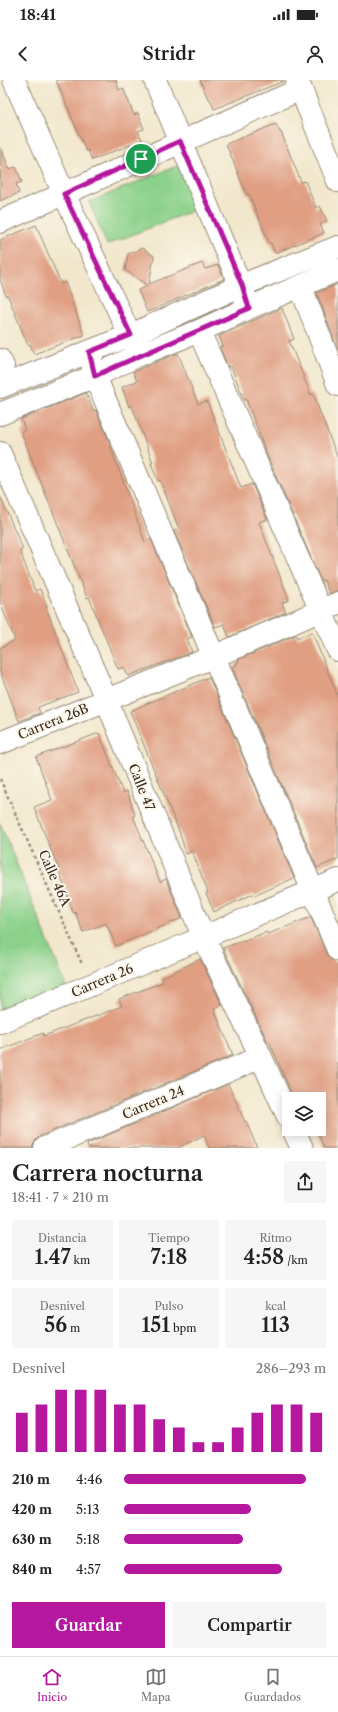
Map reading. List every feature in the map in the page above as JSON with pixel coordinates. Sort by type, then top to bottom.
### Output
[{"type":"street","points":[[14,80],[64,194],[139,355]]},
{"type":"street","points":[[154,80],[242,285],[249,308]]},
{"type":"street","points":[[0,222],[180,141],[299,84],[338,180]]},
{"type":"street","points":[[0,387],[131,335],[242,285],[338,247]]},
{"type":"street","points":[[0,414],[95,376],[139,355],[199,331],[338,270]]},
{"type":"street","points":[[301,287],[338,385]]},
{"type":"street","points":[[199,331],[330,607],[338,650]]},
{"type":"street","points":[[89,352],[95,376],[338,950]]},
{"type":"street","name":"Calle 47","points":[[0,453],[106,699],[204,936],[282,1104]]},
{"type":"street","name":"Carrera 26B","points":[[0,742],[213,657],[330,607]]},
{"type":"street","name":"Carrera 26","points":[[0,1022],[338,880]]},
{"type":"street","name":"Carrera 24","points":[[45,1148],[261,1057]]},
{"type":"street","points":[[296,1136],[302,1148]]},
{"type":"path","name":"Calle 46A","points":[[0,779],[91,985]]},
{"type":"green space","points":[[179,165],[196,209],[107,245],[89,202]]},
{"type":"green space","points":[[0,823],[66,986],[0,1013]]},
{"type":"building","points":[[56,80],[116,80],[119,90],[123,88],[134,115],[138,113],[144,129],[138,131],[142,140],[92,160],[88,150],[86,151]]},
{"type":"building","points":[[200,80],[283,80],[284,81],[214,109]]},
{"type":"building","points":[[276,124],[281,132],[301,182],[305,181],[316,208],[320,206],[327,221],[320,224],[324,233],[275,253],[271,243],[269,243],[249,194],[247,195],[226,144]]},
{"type":"building","points":[[1,147],[9,169],[16,167],[22,182],[16,184],[19,193],[0,201]]},
{"type":"building","points":[[36,225],[61,284],[65,282],[84,335],[34,354],[30,344],[28,345],[0,279],[0,240]]},
{"type":"building","points":[[142,248],[154,256],[149,284],[202,263],[205,269],[218,265],[224,279],[147,312],[138,290],[148,286],[125,270],[128,254]]},
{"type":"building","points":[[338,284],[338,350],[317,293]]},
{"type":"building","points":[[282,308],[294,339],[289,341],[311,395],[313,394],[338,459],[338,591],[329,593],[324,580],[321,581],[267,455],[246,399],[244,400],[231,366],[228,367],[220,347],[223,346],[219,336]]},
{"type":"building","points":[[178,353],[198,404],[207,401],[241,488],[252,484],[267,519],[259,522],[289,600],[282,603],[286,612],[229,637],[224,624],[215,627],[174,531],[179,529],[160,480],[158,481],[151,463],[153,463],[132,406],[129,407],[122,387],[137,381],[133,372]]},
{"type":"building","points":[[86,393],[93,411],[96,410],[105,431],[145,542],[151,539],[192,637],[187,639],[192,652],[128,676],[124,667],[118,669],[89,597],[87,598],[21,432],[25,430],[21,419]]},
{"type":"building","points":[[0,496],[23,549],[20,551],[35,591],[40,589],[47,606],[46,607],[78,692],[38,707],[40,713],[19,721],[0,671],[0,648],[15,640],[0,602]]},
{"type":"building","points":[[312,632],[338,697],[338,859],[317,868],[232,667],[237,665],[236,663],[239,662],[238,660],[296,635],[297,638]]},
{"type":"building","points":[[209,677],[294,878],[254,896],[253,894],[214,912],[192,851],[186,854],[181,836],[130,711]]},
{"type":"building","points":[[99,733],[123,793],[127,791],[135,815],[133,816],[160,882],[166,879],[182,918],[116,946],[106,923],[83,932],[75,912],[73,913],[59,870],[34,807],[52,800],[36,757]]},
{"type":"building","points":[[311,917],[327,955],[331,960],[338,962],[338,1148],[324,1148],[319,1136],[326,1136],[326,1092],[291,1092],[269,1041],[268,1042],[223,948],[267,932],[268,934]]},
{"type":"building","points":[[200,959],[222,1005],[214,1009],[233,1055],[40,1136],[35,1141],[32,1148],[0,1148],[0,1050],[43,1033],[44,1036],[122,1006],[119,999],[163,982],[161,978]]},
{"type":"building","points":[[228,1084],[257,1148],[209,1148],[204,1135],[178,1148],[88,1148],[87,1144]]},
{"type":"route","points":[[180,141],[242,285],[249,308],[199,331],[139,355],[95,376],[89,352],[131,335],[64,194],[141,159],[180,141]]}]
